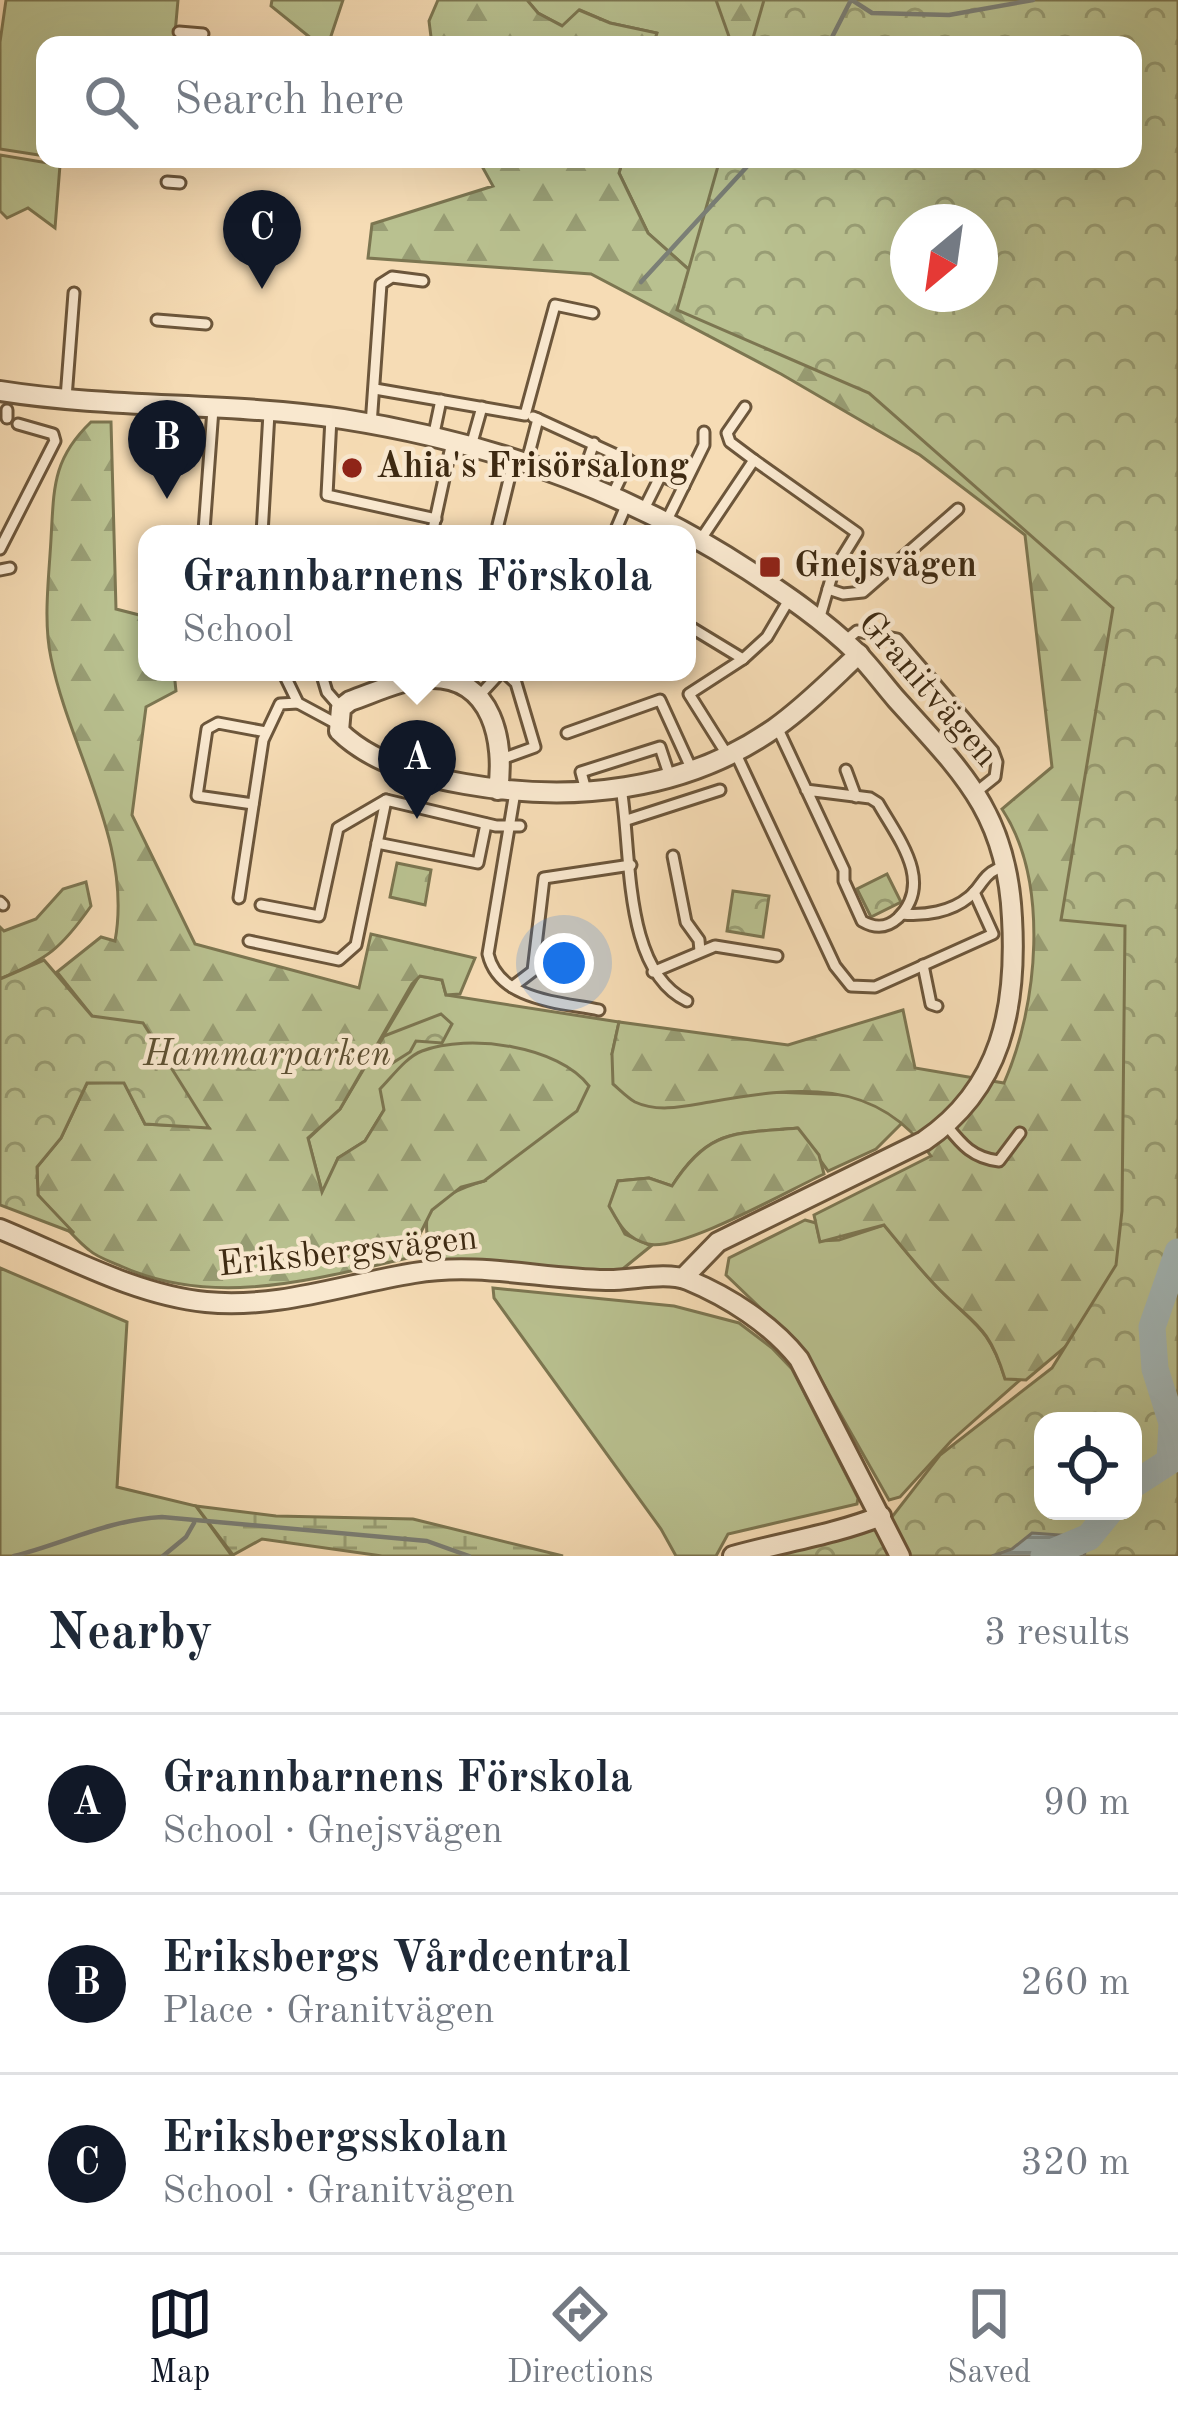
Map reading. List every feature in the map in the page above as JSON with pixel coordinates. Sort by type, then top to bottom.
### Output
[{"type":"street","name":"Granitvägen","points":[[8,411],[67,398],[331,418],[521,459],[580,480],[675,525]]},
{"type":"street","name":"Granitvägen","points":[[683,1278],[718,1242],[882,1164],[947,1126],[973,1099],[1000,1043],[1012,967],[1010,882],[1004,849],[975,794],[940,746],[852,648],[790,598],[696,539]]},
{"type":"street","points":[[404,681],[350,701],[339,716],[346,739],[397,766],[447,781],[506,791],[587,794],[670,777],[732,754],[777,727],[852,648]]},
{"type":"street","points":[[453,681],[490,711],[506,791]]},
{"type":"street","name":"Eriksbergsvägen","points":[[0,1229],[141,1288],[208,1302],[305,1297],[448,1268],[604,1280],[683,1278]]},
{"type":"street","points":[[683,1278],[758,1319],[799,1359],[900,1556]]},
{"type":"street","points":[[734,1556],[834,1535],[881,1516]]},
{"type":"lane","points":[[179,32],[203,34]]},
{"type":"lane","points":[[371,425],[381,284],[392,278],[423,281]]},
{"type":"lane","points":[[67,398],[74,293]]},
{"type":"lane","points":[[525,415],[555,305],[593,313]]},
{"type":"lane","points":[[157,320],[206,324]]},
{"type":"lane","points":[[69,363],[85,364]]},
{"type":"lane","points":[[375,389],[538,419],[684,486]]},
{"type":"lane","points":[[435,525],[452,442],[441,400]]},
{"type":"lane","points":[[745,406],[727,433],[730,442],[857,533],[827,583],[819,620]]},
{"type":"lane","points":[[452,442],[482,407]]},
{"type":"lane","points":[[205,525],[213,488],[212,409]]},
{"type":"lane","points":[[0,549],[55,441],[53,434],[8,411]]},
{"type":"lane","points":[[263,525],[269,413]]},
{"type":"lane","points":[[331,418],[327,495],[436,519]]},
{"type":"lane","points":[[498,525],[538,419]]},
{"type":"lane","points":[[667,520],[704,445],[704,432]]},
{"type":"lane","points":[[580,480],[594,443]]},
{"type":"lane","points":[[210,450],[223,451]]},
{"type":"lane","points":[[618,525],[628,501],[629,460]]},
{"type":"lane","points":[[696,535],[727,509],[754,460]]},
{"type":"lane","points":[[628,501],[661,475]]},
{"type":"lane","points":[[827,583],[843,594],[863,592],[958,509]]},
{"type":"lane","points":[[790,598],[767,637],[689,694],[732,754],[836,966],[848,983],[875,987],[993,934],[974,892]]},
{"type":"lane","points":[[696,630],[743,658]]},
{"type":"lane","points":[[852,648],[857,631],[897,638],[993,751],[995,777],[975,794]]},
{"type":"lane","points":[[287,681],[298,703]]},
{"type":"lane","points":[[323,681],[339,716]]},
{"type":"lane","points":[[478,697],[493,681]]},
{"type":"lane","points":[[502,759],[535,747],[513,681]]},
{"type":"lane","points":[[567,733],[660,700],[692,770]]},
{"type":"lane","points":[[239,898],[266,732],[280,704],[298,703],[339,716]]},
{"type":"lane","points":[[253,804],[197,796],[207,729],[218,723],[266,732]]},
{"type":"lane","points":[[777,727],[806,790],[844,870],[844,881],[862,921],[879,927],[890,924],[902,914],[914,886],[912,864],[878,802],[871,797],[806,790]]},
{"type":"lane","points":[[587,794],[580,772],[660,747],[670,777]]},
{"type":"lane","points":[[846,770],[856,797]]},
{"type":"lane","points":[[621,788],[638,924],[653,972],[672,994],[687,1000]]},
{"type":"lane","points":[[627,820],[720,790]]},
{"type":"lane","points":[[506,791],[514,826],[488,954],[496,973],[527,996],[598,1010]]},
{"type":"lane","points":[[261,905],[319,916],[338,827],[386,800],[486,824],[514,826]]},
{"type":"lane","points":[[249,941],[339,960],[349,953],[356,945],[386,800]]},
{"type":"lane","points":[[377,843],[478,863],[486,824]]},
{"type":"lane","points":[[673,856],[686,922],[699,940],[700,951]]},
{"type":"lane","points":[[512,987],[533,971],[544,878],[631,865]]},
{"type":"lane","points":[[902,914],[936,913],[974,892],[982,877],[997,868]]},
{"type":"lane","points":[[653,972],[715,946],[778,956]]},
{"type":"lane","points":[[923,965],[931,1004],[937,1006]]},
{"type":"lane","points":[[947,1126],[968,1151],[998,1161],[1020,1133]]},
{"type":"green space","points":[[6,0],[178,0],[175,36],[36,36],[36,155],[0,149],[0,42]]},
{"type":"green space","points":[[272,0],[343,0],[331,36],[308,36],[271,6]]},
{"type":"green space","points":[[438,0],[527,0],[538,13],[562,26],[579,10],[610,23],[657,33],[431,36],[429,21]]},
{"type":"green space","points":[[527,0],[1178,0],[1142,127],[1142,36],[655,36],[580,10],[563,26],[538,13]]},
{"type":"green space","points":[[716,0],[793,0],[775,36],[729,36]]},
{"type":"green space","points":[[764,0],[1178,0],[1178,1556],[754,1556],[892,1517],[940,1455],[1052,1368],[1116,1265],[1122,1211],[1125,926],[1061,920],[1113,608],[869,393],[677,310],[717,168],[1142,168],[1142,36],[754,36]]},
{"type":"green space","points":[[0,155],[36,161],[36,168],[60,168],[55,228],[28,208],[7,218],[0,211]]},
{"type":"green space","points":[[483,168],[620,168],[648,233],[714,292],[890,228],[890,250],[873,276],[890,289],[890,312],[919,312],[997,373],[990,312],[998,312],[998,214],[1102,168],[1122,168],[1178,1252],[1026,1380],[1005,1379],[980,1328],[884,1225],[820,1242],[814,1215],[931,1156],[909,1130],[885,1112],[832,1093],[773,1093],[672,1108],[644,1105],[613,1084],[612,1054],[619,1022],[788,1045],[903,1010],[915,1068],[1004,1083],[1025,1018],[1034,944],[1027,872],[1002,809],[1052,767],[1025,535],[920,455],[781,374],[591,274],[368,258],[372,224],[493,186]]},
{"type":"green space","points":[[620,168],[831,168],[714,292],[648,233]]},
{"type":"green space","name":"Hammarparken","points":[[91,422],[111,422],[116,609],[138,615],[138,681],[175,681],[176,691],[146,707],[132,815],[195,944],[359,988],[371,934],[475,958],[460,994],[446,995],[442,980],[420,976],[412,984],[340,1109],[308,1138],[322,1192],[338,1158],[365,1141],[384,1110],[380,1089],[422,1051],[464,1043],[512,1047],[557,1061],[589,1086],[577,1111],[484,1181],[461,1187],[432,1210],[408,1258],[265,1286],[193,1286],[158,1279],[97,1255],[75,1238],[38,1195],[37,1167],[61,1138],[87,1083],[124,1082],[145,1124],[208,1127],[92,1016],[57,972],[101,937],[115,941],[118,905],[108,833],[60,693],[47,629],[53,505],[62,462]]},
{"type":"green space","points":[[397,863],[431,870],[425,905],[390,897]]},
{"type":"green space","points":[[887,874],[901,902],[871,917],[857,889]]},
{"type":"green space","points":[[86,882],[91,906],[71,933],[42,958],[0,979],[0,927],[4,931],[36,919],[63,889]]},
{"type":"green space","points":[[733,891],[769,896],[763,937],[727,931]]},
{"type":"green space","points":[[44,960],[92,1016],[143,1023],[209,1128],[145,1124],[124,1083],[87,1083],[61,1138],[37,1167],[38,1195],[74,1233],[0,1205],[0,979]]},
{"type":"green space","points":[[419,976],[442,980],[446,995],[619,1022],[612,1054],[747,1095],[847,1095],[877,1104],[904,1121],[876,1149],[828,1171],[797,1128],[740,1134],[711,1144],[672,1186],[649,1178],[618,1181],[610,1206],[625,1234],[651,1246],[619,1272],[430,1259],[430,1212],[451,1194],[484,1181],[384,1110],[365,1141],[338,1158],[323,1195],[308,1139],[340,1109]]},
{"type":"green space","points":[[441,1014],[452,1024],[442,1043],[416,1041],[410,1052],[391,1064],[378,1046],[384,1036]]},
{"type":"green space","points":[[798,1128],[819,1155],[824,1174],[709,1230],[648,1244],[629,1235],[609,1206],[618,1181],[649,1178],[672,1186],[698,1153],[725,1138]]},
{"type":"green space","points":[[805,1220],[816,1223],[820,1241],[839,1240],[884,1225],[979,1328],[993,1347],[1005,1378],[1020,1380],[951,1441],[900,1497],[889,1500],[804,1350],[726,1275],[729,1258]]},
{"type":"green space","points":[[0,1268],[127,1322],[117,1487],[196,1506],[232,1556],[0,1556]]},
{"type":"green space","points":[[493,1288],[674,1306],[739,1323],[792,1369],[857,1504],[728,1534],[716,1556],[676,1556],[494,1298]]},
{"type":"green space","points":[[196,1506],[276,1516],[413,1519],[563,1556],[382,1556],[262,1539],[233,1555]]},
{"type":"shaded area","points":[[1032,1533],[1089,1537],[1084,1556],[992,1556],[1012,1549]]},
{"type":"waterway","points":[[852,0],[872,13],[949,15],[1033,0]]},
{"type":"waterway","points":[[833,36],[850,2]]},
{"type":"waterway","points":[[641,282],[746,168]]},
{"type":"waterway","points":[[1142,1479],[1170,1461],[1172,1423],[1155,1369],[1152,1327],[1178,1252]]},
{"type":"waterway","points":[[14,1556],[105,1527],[162,1517],[427,1541],[469,1556]]},
{"type":"waterway","points":[[1044,1556],[1089,1537],[1103,1520]]},
{"type":"waterway","points":[[163,1556],[186,1537],[194,1523]]},
{"type":"place","name":"Eriksbergsskolan","points":[[262,289]]},
{"type":"place","name":"Ahia's Frisörsalong","points":[[352,468]]},
{"type":"place","name":"Eriksbergs Vårdcentral","points":[[167,499]]},
{"type":"place","name":"Gnejsvägen","points":[[770,567]]},
{"type":"place","name":"Grannbarnens Förskola","points":[[417,819]]}]
